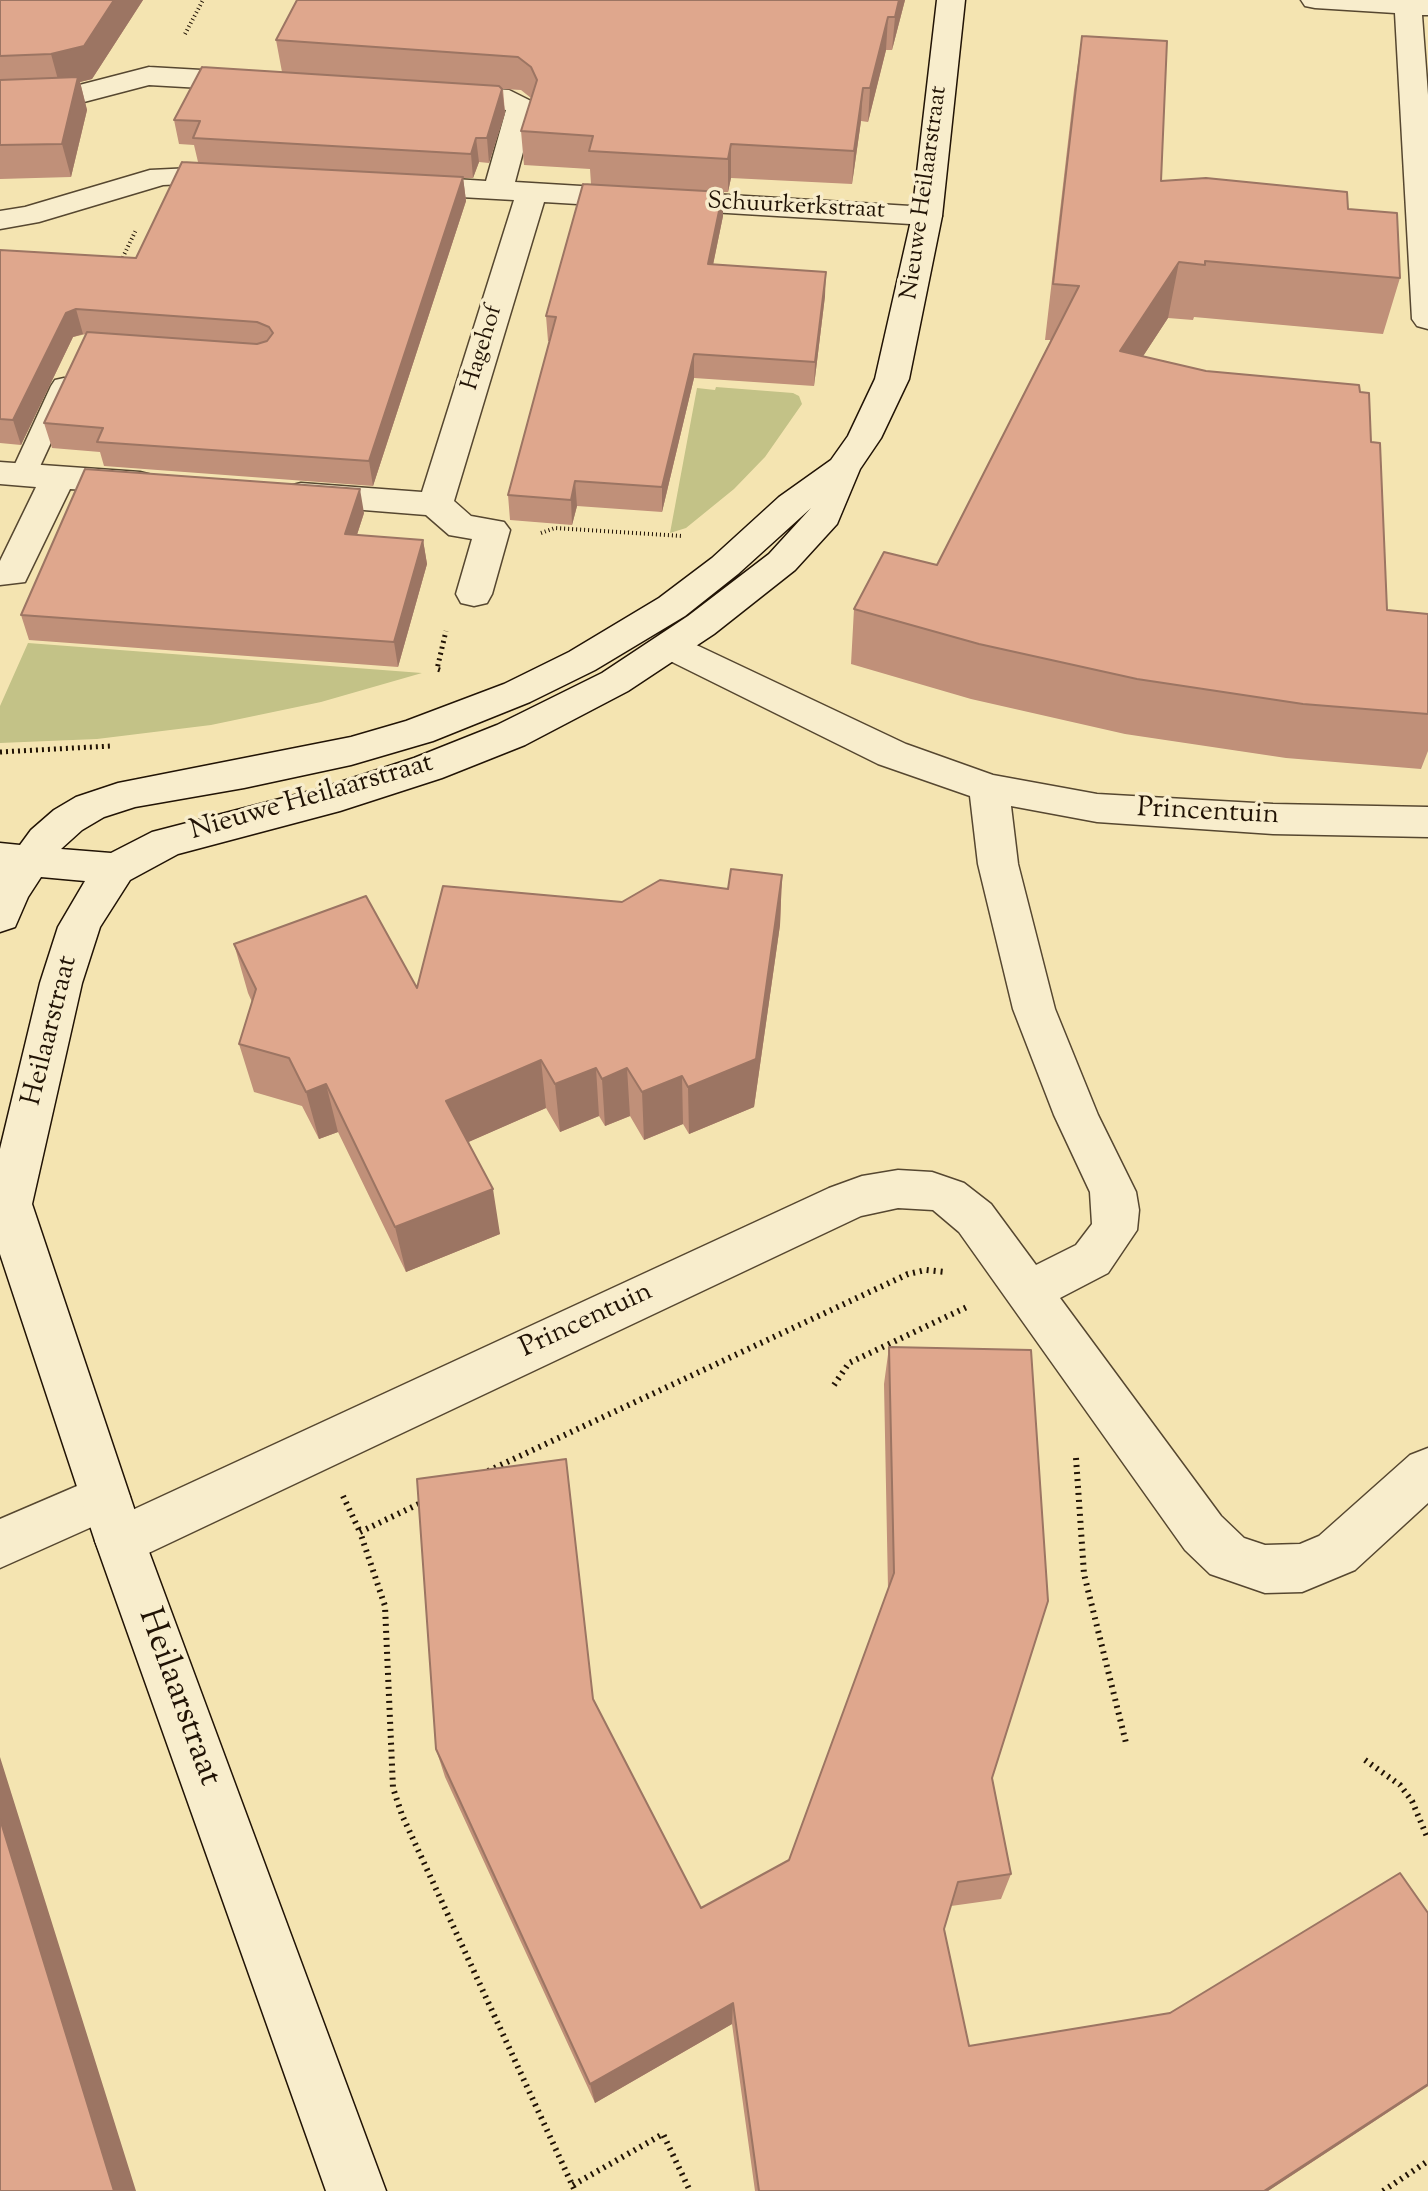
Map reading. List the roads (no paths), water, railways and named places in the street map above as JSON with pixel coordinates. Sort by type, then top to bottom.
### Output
[{"type":"street","name":"Nieuwe Heilaarstraat","points":[[15,859],[68,820],[108,799],[336,754],[419,731],[657,637],[782,562],[825,516],[843,468],[864,438],[892,379],[927,216],[951,0]]},
{"type":"street","points":[[1315,0],[1418,7],[1428,319]]},
{"type":"street","points":[[0,102],[61,99],[149,76],[285,84]]},
{"type":"street","points":[[423,92],[499,97],[521,107],[498,190]]},
{"type":"street","points":[[0,220],[28,216],[161,176],[269,177]]},
{"type":"street","name":"Schuurkerkstraat","points":[[378,183],[927,216]]},
{"type":"street","name":"Hagehof","points":[[436,504],[532,192]]},
{"type":"street","points":[[12,474],[169,485]]},
{"type":"street","points":[[0,573],[12,574],[58,477]]},
{"type":"street","points":[[263,492],[436,504],[461,527],[492,530],[474,594]]},
{"type":"street","name":"Nieuwe Heilaarstraat","points":[[116,869],[166,842],[326,801],[428,768],[557,712],[615,682],[657,637]]},
{"type":"street","name":"Princentuin","points":[[657,637],[892,754],[989,788],[1111,809],[1273,819],[1428,822]]},
{"type":"street","points":[[989,788],[998,864],[1034,1009],[1076,1115],[1113,1192],[1116,1210],[1114,1230],[1092,1259],[1028,1292]]},
{"type":"street","points":[[0,916],[9,892],[15,859],[116,869]]},
{"type":"street","name":"Heilaarstraat","points":[[116,869],[93,900],[79,927],[5,1185],[20,1244],[112,1519],[356,2191]]},
{"type":"street","name":"Princentuin","points":[[0,1544],[112,1519],[862,1195],[907,1189],[948,1196],[975,1218],[1203,1533],[1228,1557],[1265,1569],[1302,1568],[1337,1553],[1428,1471]]},
{"type":"lane","points":[[12,474],[76,360]]}]
